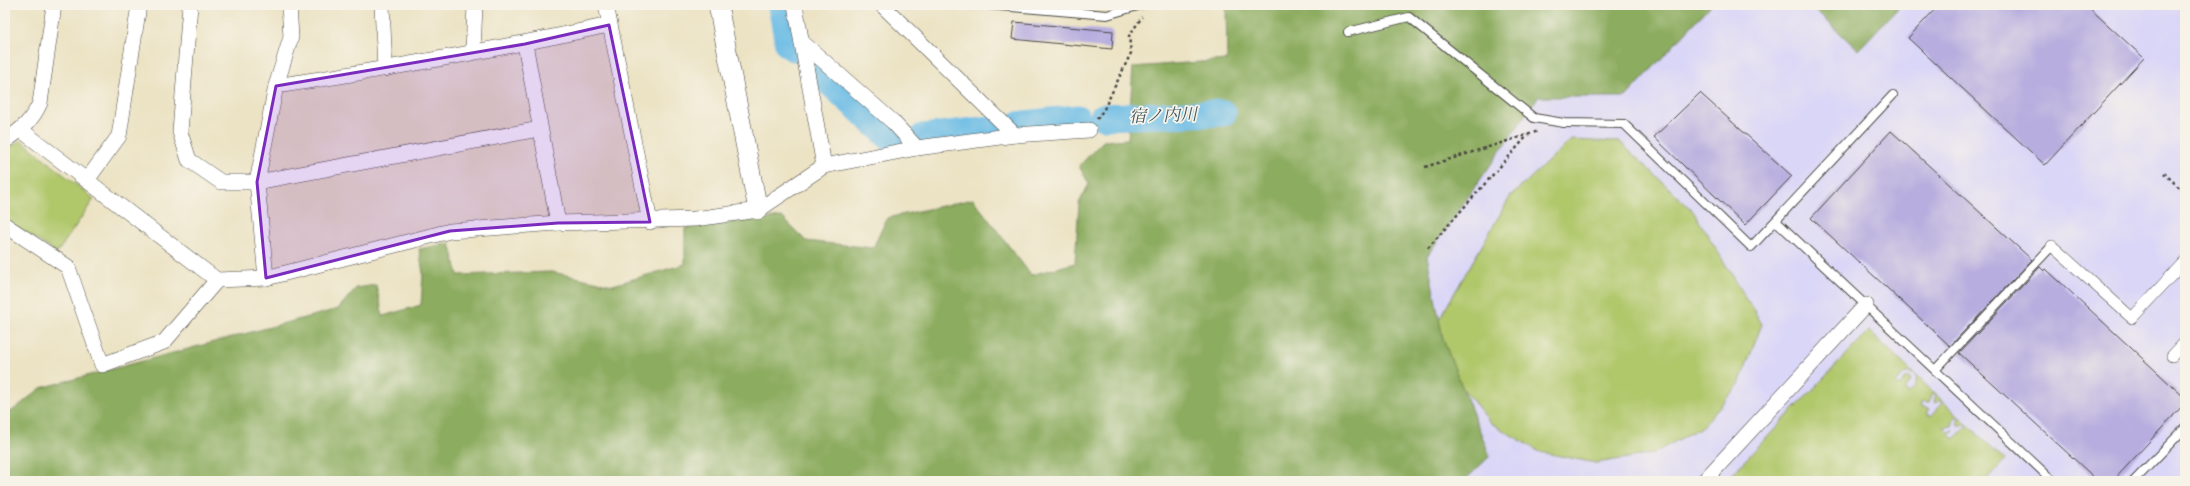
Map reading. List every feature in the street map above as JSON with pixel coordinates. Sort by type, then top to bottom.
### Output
[{"type":"street","points":[[5,141],[21,130],[34,116],[40,103],[54,5]]},
{"type":"street","points":[[87,180],[119,136],[139,5]]},
{"type":"street","points":[[190,5],[180,132],[189,160],[221,182],[257,182],[539,129]]},
{"type":"street","points":[[266,278],[257,182],[276,86],[291,37],[289,5]]},
{"type":"street","points":[[382,5],[385,69]]},
{"type":"street","points":[[473,52],[475,5]]},
{"type":"street","points":[[606,5],[650,222]]},
{"type":"street","points":[[718,5],[758,210]]},
{"type":"street","points":[[795,5],[824,166]]},
{"type":"street","points":[[882,5],[1015,135]]},
{"type":"street","points":[[276,86],[385,69],[473,52],[525,44],[609,25]]},
{"type":"street","points":[[803,43],[893,122],[917,148]]},
{"type":"street","points":[[525,44],[539,129],[558,223]]},
{"type":"street","points":[[21,130],[216,280],[266,278],[450,231],[558,223],[650,222],[695,219],[758,210],[824,166],[917,148],[1015,135],[1089,130]]},
{"type":"street","points":[[5,225],[68,267],[102,365],[164,342],[216,280]]},
{"type":"street","points":[[2052,246],[2132,318],[2185,261]]},
{"type":"street","points":[[1704,481],[1866,305]]},
{"type":"street","points":[[2172,356],[2185,342]]},
{"type":"lane","points":[[988,5],[1107,15],[1141,5]]},
{"type":"lane","points":[[1348,32],[1409,17],[1534,118],[1564,123],[1624,124],[1751,247],[1893,95]]},
{"type":"lane","points":[[1776,220],[2053,481]]},
{"type":"lane","points":[[1936,370],[2052,246]]},
{"type":"lane","points":[[2134,481],[2185,428]]},
{"type":"path","points":[[1104,109],[1131,53],[1129,36],[1144,14]]},
{"type":"path","points":[[1425,168],[1564,123]]},
{"type":"path","points":[[1428,248],[1528,135]]},
{"type":"path","points":[[2164,173],[2185,193]]},
{"type":"highlighted area","points":[[609,25],[650,222],[558,223],[450,231],[266,278],[257,182],[276,86],[525,44]]},
{"type":"shaded area","points":[[1425,5],[2185,5],[2185,481],[1464,481],[1490,456],[1443,339],[1413,248]]},
{"type":"green space","points":[[1226,5],[1711,5],[1626,97],[1538,97],[1427,256],[1443,339],[1490,456],[1464,481],[5,481],[5,413],[12,411],[41,388],[338,309],[356,288],[376,285],[383,316],[421,305],[423,273],[419,249],[450,243],[458,275],[552,272],[613,285],[685,264],[685,228],[782,217],[806,241],[873,248],[887,218],[973,199],[1031,275],[1075,263],[1079,203],[1089,184],[1079,166],[1103,141],[1128,139],[1133,67],[1227,60]]},
{"type":"green space","points":[[1810,5],[1901,5],[1858,50]]},
{"type":"green space","points":[[21,140],[94,199],[57,253],[7,220],[5,151]]},
{"type":"green space","points":[[1571,140],[1620,142],[1693,211],[1762,324],[1739,384],[1702,427],[1652,454],[1596,463],[1540,452],[1491,423],[1455,379],[1436,325],[1510,197]]},
{"type":"green space","points":[[1869,331],[2005,460],[1986,481],[1725,481]],"holes":[[[1909,372],[1916,377],[1916,382],[1915,386],[1908,393],[1904,390],[1911,380],[1907,377],[1899,387],[1896,383],[1904,374]],[[1931,393],[1935,396],[1934,402],[1936,403],[1939,400],[1943,403],[1931,416],[1927,413],[1930,409],[1920,407],[1922,402],[1929,403]],[[1955,416],[1959,418],[1957,425],[1960,427],[1963,423],[1966,426],[1955,439],[1950,435],[1954,431],[1949,432],[1944,427],[1952,426]]]},
{"type":"building","points":[[1939,5],[2086,5],[2144,58],[2045,165],[1908,38]]},
{"type":"building","points":[[1014,22],[1113,31],[1112,49],[1012,39]]},
{"type":"building","points":[[1700,93],[1792,176],[1745,225],[1654,137]]},
{"type":"building","points":[[1891,131],[2032,260],[1950,346],[1811,218]]},
{"type":"building","points":[[2040,267],[2044,271],[2046,269],[2185,398],[2185,403],[2113,481],[2098,481],[1959,353]]},
{"type":"waterway","name":"宿ノ内川","points":[[781,5],[788,44],[793,48]]},
{"type":"waterway","name":"宿ノ内川","points":[[818,72],[894,141]]},
{"type":"waterway","name":"宿ノ内川","points":[[1103,117],[1223,113]]},
{"type":"waterway","name":"宿ノ内川","points":[[1018,125],[1077,118]]},
{"type":"waterway","name":"宿ノ内川","points":[[923,137],[991,129]]}]
